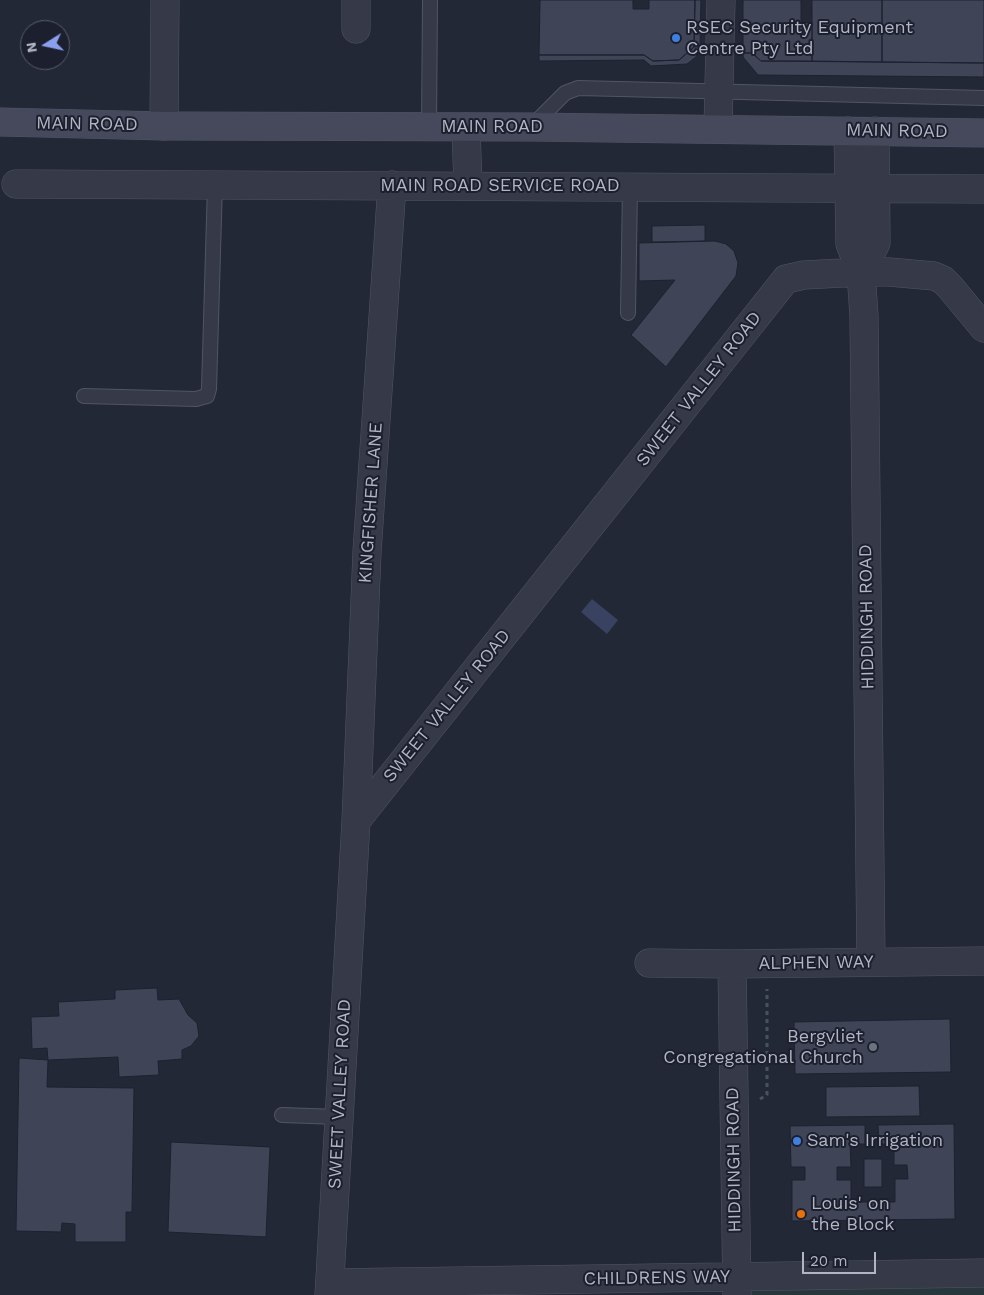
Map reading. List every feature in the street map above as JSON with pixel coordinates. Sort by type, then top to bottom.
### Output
[{"type":"main road","name":"MAIN ROAD","points":[[0,122],[164,126],[531,127],[984,133]]},
{"type":"street","points":[[164,126],[165,0]]},
{"type":"street","points":[[356,0],[356,29]]},
{"type":"street","points":[[718,129],[721,0]]},
{"type":"street","points":[[466,127],[468,186]]},
{"type":"street","points":[[848,130],[876,244],[861,272]]},
{"type":"street","points":[[862,189],[875,131]]},
{"type":"street","name":"MAIN ROAD SERVICE ROAD","points":[[16,184],[984,189]]},
{"type":"street","name":"KINGFISHER LANE","points":[[356,821],[367,552],[392,185]]},
{"type":"street","name":"SWEET VALLEY ROAD","points":[[329,1289],[356,821],[786,280],[804,275],[861,272],[889,272],[934,276],[943,280],[950,287],[984,328]]},
{"type":"street","name":"HIDDINGH ROAD","points":[[861,272],[864,316],[871,962]]},
{"type":"street","name":"ALPHEN WAY","points":[[649,963],[984,961]]},
{"type":"street","name":"HIDDINGH ROAD","points":[[732,964],[737,1286]]},
{"type":"street","name":"CHILDRENS WAY","points":[[329,1289],[737,1286],[984,1274]]},
{"type":"lane","points":[[429,127],[430,0]]},
{"type":"lane","points":[[531,127],[565,92],[573,89],[984,98]]},
{"type":"lane","points":[[84,396],[196,399],[207,396],[209,389],[215,184]]},
{"type":"lane","points":[[628,314],[630,187]]},
{"type":"lane","points":[[282,1115],[339,1117]]},
{"type":"shaded area","points":[[984,1273],[984,1295],[737,1295],[736,1277]]},
{"type":"water","points":[[592,599],[618,620],[607,634],[581,612]]},
{"type":"building","points":[[540,0],[633,0],[633,9],[649,9],[649,0],[695,0],[694,47],[679,60],[653,61],[644,55],[539,55]]},
{"type":"building","points":[[695,0],[701,0],[700,48],[696,57],[687,64],[651,66],[644,60],[539,61],[539,55],[644,55],[653,61],[679,60],[694,47]]},
{"type":"building","points":[[743,0],[801,0],[801,22],[812,23],[812,61],[761,61],[752,53],[743,53]]},
{"type":"building","points":[[812,0],[882,0],[882,62],[812,61]]},
{"type":"building","points":[[882,0],[984,0],[984,63],[882,62]]},
{"type":"building","points":[[743,53],[752,53],[761,61],[984,63],[984,77],[758,75],[743,57]]},
{"type":"building","points":[[705,225],[705,241],[652,242],[652,226]]},
{"type":"building","points":[[715,241],[726,244],[734,251],[738,263],[736,276],[666,367],[631,335],[675,280],[639,281],[639,243]]},
{"type":"building","points":[[157,988],[158,1000],[179,999],[188,1015],[197,1023],[199,1036],[191,1046],[182,1050],[182,1059],[158,1061],[159,1075],[119,1077],[118,1057],[48,1060],[47,1048],[32,1049],[31,1017],[59,1016],[58,1002],[115,999],[115,990]]},
{"type":"building","name":"Bergvliet Congregational Church","points":[[950,1019],[951,1072],[795,1074],[794,1022]]},
{"type":"building","points":[[19,1058],[48,1060],[47,1087],[134,1088],[132,1212],[126,1212],[126,1242],[75,1242],[75,1224],[62,1223],[61,1232],[16,1231]]},
{"type":"building","points":[[919,1086],[920,1116],[826,1117],[826,1087]]},
{"type":"building","points":[[954,1124],[955,1219],[792,1221],[792,1180],[805,1180],[805,1167],[791,1167],[790,1126],[865,1125],[865,1144],[850,1144],[851,1167],[837,1167],[837,1180],[851,1180],[851,1202],[895,1202],[895,1179],[908,1179],[907,1165],[894,1165],[894,1144],[879,1144],[878,1125]]},
{"type":"building","points":[[171,1142],[270,1147],[266,1237],[168,1232]]},
{"type":"building","points":[[864,1159],[882,1159],[882,1187],[864,1187]]},
{"type":"place","name":"RSEC Security Equipment Centre Pty Ltd","points":[[676,38]]},
{"type":"place","name":"Bergvliet Congregational Church","points":[[873,1047]]},
{"type":"place","name":"Sam's Irrigation","points":[[797,1141]]},
{"type":"place","name":"Louis' on the Block","points":[[801,1214]]}]
